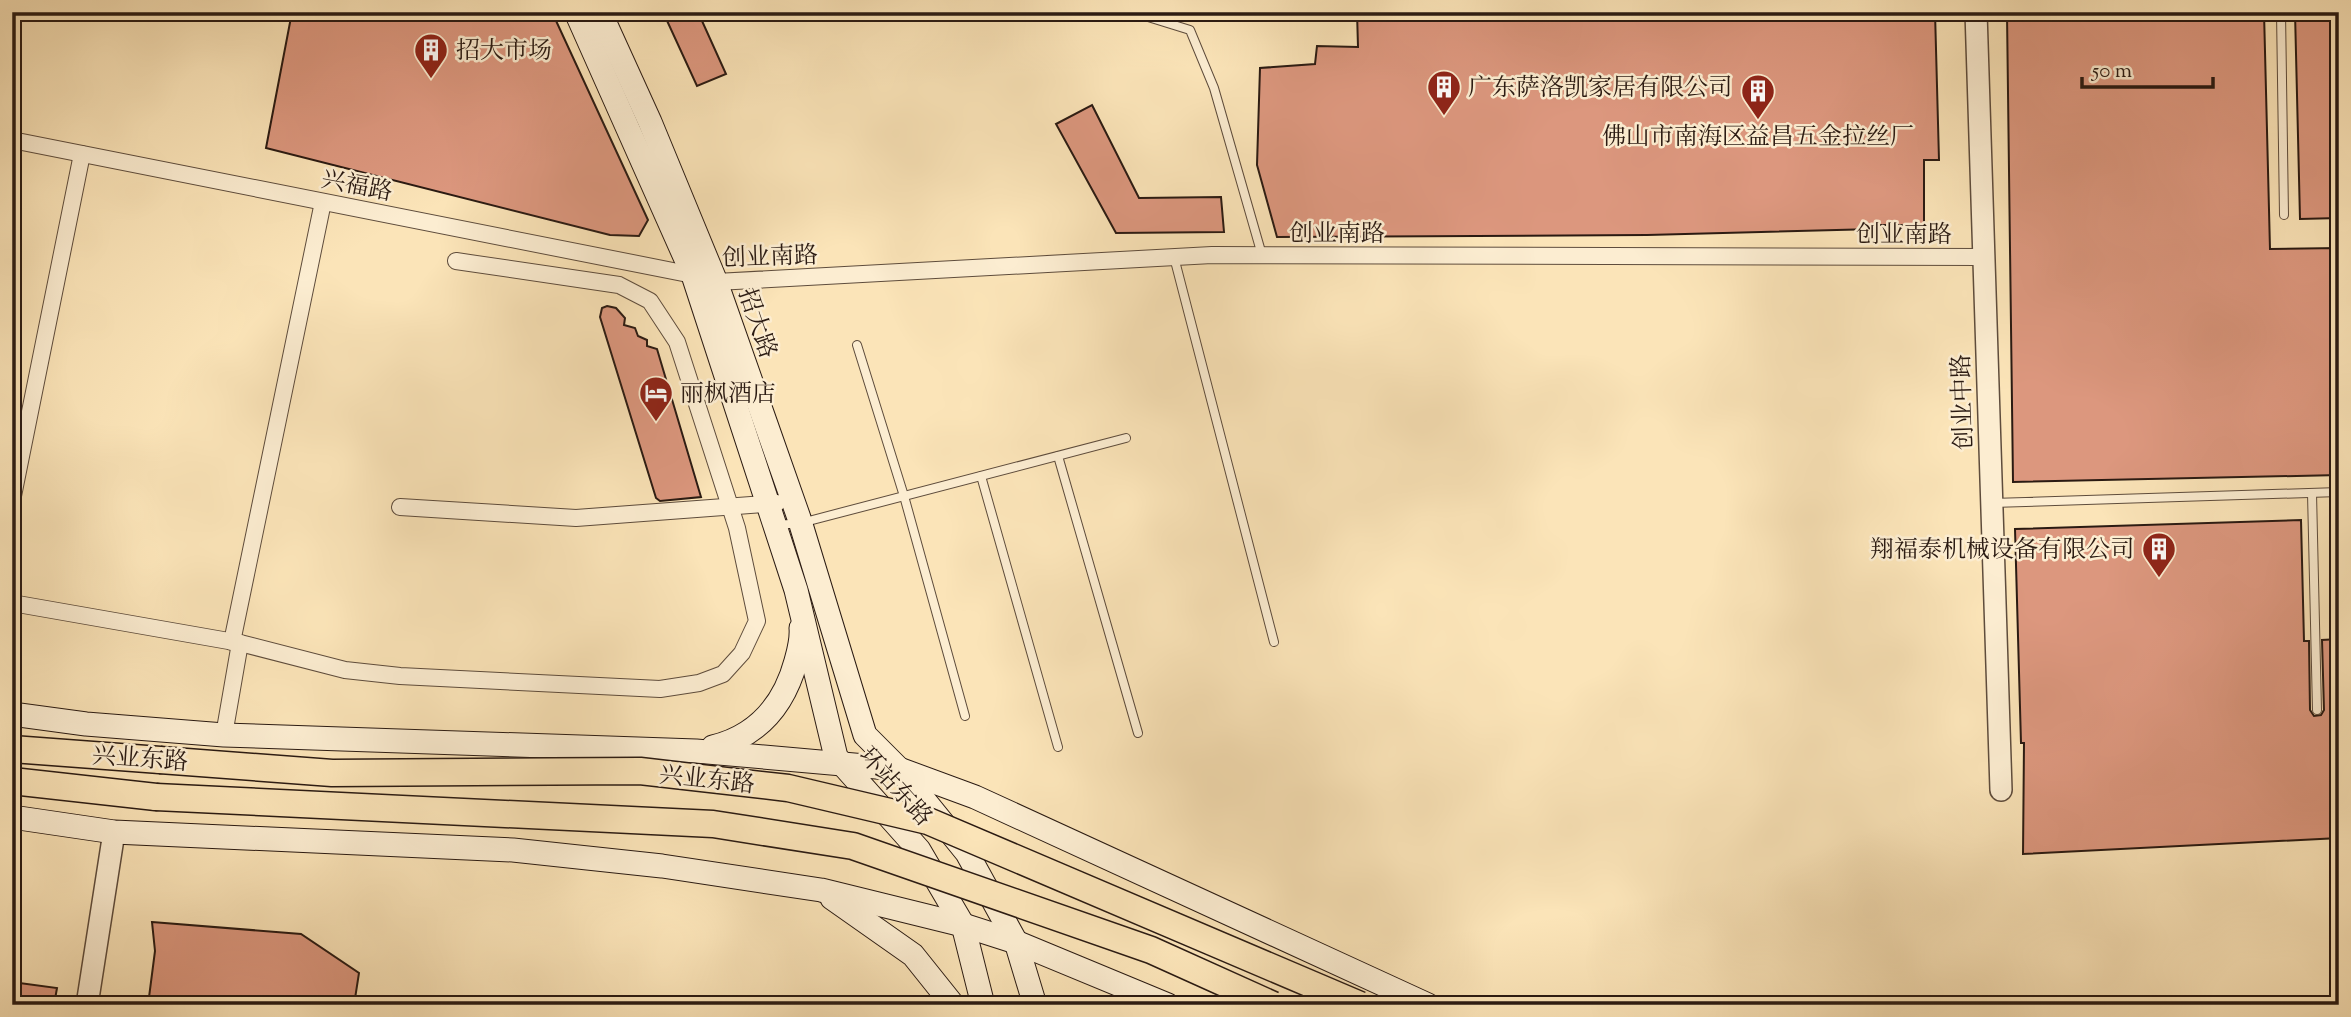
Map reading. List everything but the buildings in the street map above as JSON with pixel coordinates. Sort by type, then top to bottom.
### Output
[{"type":"main road","name":"招大路","points":[[576,12],[693,275],[796,590]]},
{"type":"main road","name":"招大路","points":[[600,12],[650,122],[716,282],[801,523],[865,735],[899,769]]},
{"type":"main road","points":[[696,751],[737,741],[768,719],[790,682],[802,638],[796,590]]},
{"type":"main road","name":"环站东路","points":[[796,590],[836,757],[919,850],[963,925],[983,1005]]},
{"type":"main road","points":[[12,714],[86,724],[224,735],[696,751],[899,769],[988,803],[1428,1005]]},
{"type":"main road","name":"兴业东路","points":[[12,749],[332,773],[640,771],[788,788],[928,821],[1360,1005]]},
{"type":"main road","name":"环站东路","points":[[899,769],[967,853],[1016,942],[1035,1005]]},
{"type":"main road","points":[[12,780],[156,797],[713,824],[853,846],[1151,950],[1273,1005]]},
{"type":"main road","points":[[12,817],[114,832],[513,850],[662,866],[821,890],[963,925],[1016,942],[1168,1005]]},
{"type":"main road","points":[[821,890],[913,956],[953,1005]]},
{"type":"street","name":"创业中路","points":[[1976,12],[2001,790]]},
{"type":"street","name":"兴福路","points":[[12,140],[693,275]]},
{"type":"street","points":[[12,501],[82,154]]},
{"type":"street","points":[[224,735],[236,643],[323,202]]},
{"type":"street","name":"创业南路","points":[[693,275],[716,282],[1174,257],[1984,257]]},
{"type":"street","points":[[12,603],[236,643],[345,670],[400,676],[660,689],[699,683],[723,674],[742,653],[757,621],[730,507],[677,342],[650,301],[619,285],[456,261]]},
{"type":"street","points":[[400,507],[576,518],[730,507],[771,514],[793,501]]},
{"type":"street","points":[[87,1005],[114,832]]},
{"type":"lane","points":[[1132,12],[1189,30],[1214,88],[1262,256]]},
{"type":"lane","points":[[2281,12],[2284,215]]},
{"type":"lane","points":[[1174,257],[1274,642]]},
{"type":"lane","points":[[857,345],[904,496],[965,716]]},
{"type":"lane","points":[[771,514],[801,523],[1126,438]]},
{"type":"lane","points":[[1058,456],[1138,733]]},
{"type":"lane","points":[[981,476],[1058,747]]},
{"type":"lane","points":[[1992,503],[2339,492]]},
{"type":"lane","points":[[2312,493],[2317,710]]},
{"type":"place","name":"招大市场","points":[[431,80]]},
{"type":"place","name":"广东萨洛凯家居有限公司","points":[[1444,117]]},
{"type":"place","name":"佛山市南海区益昌五金拉丝厂","points":[[1758,121]]},
{"type":"place","name":"丽枫酒店","points":[[656,423]]},
{"type":"place","name":"翔福泰机械设备有限公司","points":[[2159,579]]}]
